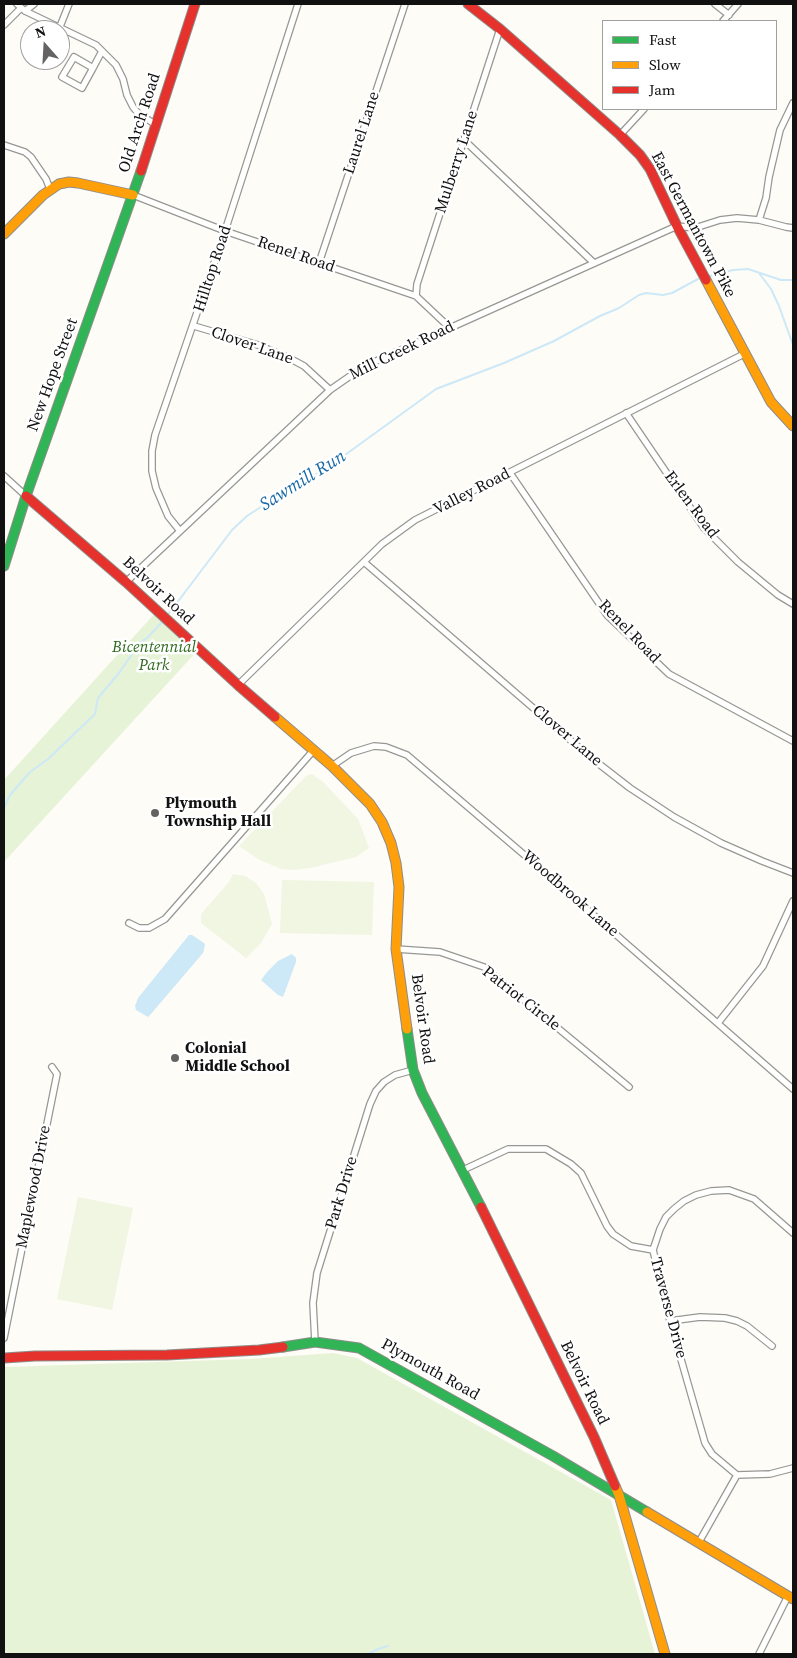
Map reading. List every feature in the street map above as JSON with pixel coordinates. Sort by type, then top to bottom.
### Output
[{"type":"street","points":[[4,25],[21,8],[34,4]]},
{"type":"street","points":[[63,20],[70,4]]},
{"type":"street","name":"Old Arch Road","points":[[4,234],[50,189],[59,184],[78,183],[133,195],[195,4]]},
{"type":"street","name":"Hilltop Road","points":[[180,531],[168,516],[156,488],[152,471],[152,451],[155,435],[194,326],[298,4]]},
{"type":"street","name":"Laurel Lane","points":[[319,262],[405,4]]},
{"type":"street","name":"East Germantown Pike","points":[[468,4],[500,29],[640,155],[650,169],[677,226],[744,354],[772,402],[793,426]]},
{"type":"street","points":[[714,4],[729,14]]},
{"type":"street","points":[[724,20],[738,4]]},
{"type":"street","points":[[21,8],[43,20]]},
{"type":"street","name":"Mulberry Lane","points":[[416,296],[417,284],[500,29]]},
{"type":"street","points":[[70,34],[96,45],[116,65],[133,106],[138,113],[156,125]]},
{"type":"street","points":[[94,68],[74,57],[62,77],[82,88],[94,68],[102,51]]},
{"type":"street","points":[[759,220],[766,198],[780,130],[793,103]]},
{"type":"street","points":[[620,135],[643,110]]},
{"type":"street","points":[[465,141],[594,263]]},
{"type":"street","points":[[4,144],[25,152],[31,157],[46,179],[50,189]]},
{"type":"street","name":"Renel Road","points":[[133,195],[225,231],[416,296],[450,328]]},
{"type":"street","name":"New Hope Street","points":[[4,566],[26,496],[133,195]]},
{"type":"street","points":[[677,226],[695,228],[720,220],[737,218],[759,220],[786,228],[793,228]]},
{"type":"street","name":"Mill Creek Road","points":[[126,582],[330,390],[363,368],[677,226]]},
{"type":"street","name":"Clover Lane","points":[[194,326],[258,345],[291,359],[304,366],[330,390]]},
{"type":"street","name":"Valley Road","points":[[238,686],[382,544],[415,520],[744,354]]},
{"type":"street","name":"Erlen Road","points":[[626,413],[704,528],[738,562],[778,595],[793,604]]},
{"type":"street","name":"Renel Road","points":[[510,473],[607,615],[669,674],[793,742]]},
{"type":"street","points":[[4,476],[26,496]]},
{"type":"street","name":"Belvoir Road","points":[[26,496],[126,582],[238,686],[332,766],[370,804],[382,822],[391,843],[396,863],[399,887],[396,949],[413,1070],[422,1093],[463,1170],[594,1437],[619,1495],[665,1654]]},
{"type":"street","name":"Clover Lane","points":[[364,562],[590,757],[630,788],[674,817],[721,843],[762,862],[793,873]]},
{"type":"street","name":"Woodbrook Lane","points":[[332,766],[351,753],[374,746],[386,747],[407,755],[536,864],[793,1089]]},
{"type":"street","points":[[129,924],[140,928],[149,928],[165,919],[313,751]]},
{"type":"street","points":[[718,1023],[763,966],[793,901]]},
{"type":"street","name":"Patriot Circle","points":[[396,949],[440,952],[484,968],[629,1087]]},
{"type":"street","name":"Maplewood Drive","points":[[4,1338],[57,1074],[52,1067]]},
{"type":"street","name":"Park Drive","points":[[314,1342],[313,1303],[317,1273],[370,1104],[376,1091],[384,1082],[395,1075],[413,1070]]},
{"type":"street","points":[[463,1170],[508,1149],[546,1149],[571,1164],[581,1173],[607,1226],[613,1234],[631,1246],[653,1250]]},
{"type":"street","name":"Traverse Drive","points":[[737,1475],[712,1454],[705,1443],[670,1321],[653,1250],[666,1217],[684,1201],[711,1191],[729,1190],[754,1199],[793,1233]]},
{"type":"street","points":[[670,1321],[700,1316],[725,1318],[747,1326],[772,1346]]},
{"type":"street","name":"Plymouth Road","points":[[4,1358],[167,1355],[259,1350],[314,1342],[360,1348],[619,1495],[791,1597]]},
{"type":"street","points":[[699,1542],[737,1475],[770,1474],[793,1468]]},
{"type":"street","points":[[759,1654],[791,1597]]},
{"type":"green space","name":"Bicentennial Park","points":[[157,611],[199,649],[4,862],[4,780]]},
{"type":"green space","points":[[312,774],[323,782],[358,819],[369,848],[356,857],[293,870],[281,869],[258,859],[239,846],[306,776]]},
{"type":"green space","points":[[233,874],[245,876],[256,883],[264,894],[272,924],[261,943],[246,958],[201,923],[201,914],[229,882]]},
{"type":"green space","points":[[282,880],[374,882],[372,935],[280,933]]},
{"type":"green space","points":[[78,1197],[133,1208],[112,1310],[57,1299]]},
{"type":"green space","points":[[333,1353],[357,1358],[611,1500],[655,1654],[4,1654],[4,1367],[250,1359]]},
{"type":"water","points":[[189,935],[204,943],[203,953],[148,1017],[136,1010],[135,1006],[138,998]]},
{"type":"water","points":[[292,954],[296,958],[296,962],[283,997],[261,980],[278,961]]},
{"type":"waterway","name":"Sawmill Run","points":[[710,276],[733,270],[748,269],[781,280],[793,280]]},
{"type":"waterway","name":"Sawmill Run","points":[[759,273],[771,289],[793,345]]},
{"type":"waterway","name":"Sawmill Run","points":[[167,616],[232,530],[247,516],[284,492],[327,468],[436,389],[504,363],[554,341],[619,308],[639,295],[646,293],[663,295],[672,293],[698,279]]},
{"type":"waterway","name":"Sawmill Run","points":[[4,808],[10,795],[30,772],[48,759],[95,714],[98,698],[119,673],[139,644],[164,620]]},
{"type":"waterway","points":[[368,1654],[388,1646]]},
{"type":"traffic: fast","points":[[4,566],[26,496],[141,171]]},
{"type":"traffic: fast","points":[[407,1029],[413,1070],[422,1093],[481,1207]]},
{"type":"traffic: fast","points":[[283,1347],[315,1342],[359,1348],[553,1456],[647,1512]]},
{"type":"traffic: slow","points":[[4,234],[43,195],[59,184],[78,183],[133,195]]},
{"type":"traffic: slow","points":[[706,280],[771,402],[793,426]]},
{"type":"traffic: slow","points":[[275,717],[332,766],[370,804],[382,822],[391,843],[399,887],[396,949],[407,1029]]},
{"type":"traffic: slow","points":[[615,1486],[665,1654]]},
{"type":"traffic: slow","points":[[647,1512],[793,1599]]},
{"type":"traffic: jam","points":[[141,171],[195,4]]},
{"type":"traffic: jam","points":[[468,4],[500,29],[640,155],[650,169],[677,226],[706,280]]},
{"type":"traffic: jam","points":[[26,496],[126,582],[275,717]]},
{"type":"traffic: jam","points":[[481,1207],[594,1437],[615,1486]]},
{"type":"traffic: jam","points":[[4,1358],[167,1355],[283,1347]]},
{"type":"place","name":"Plymouth Township Hall","points":[[155,813]]},
{"type":"place","name":"Colonial Middle School","points":[[175,1058]]}]
